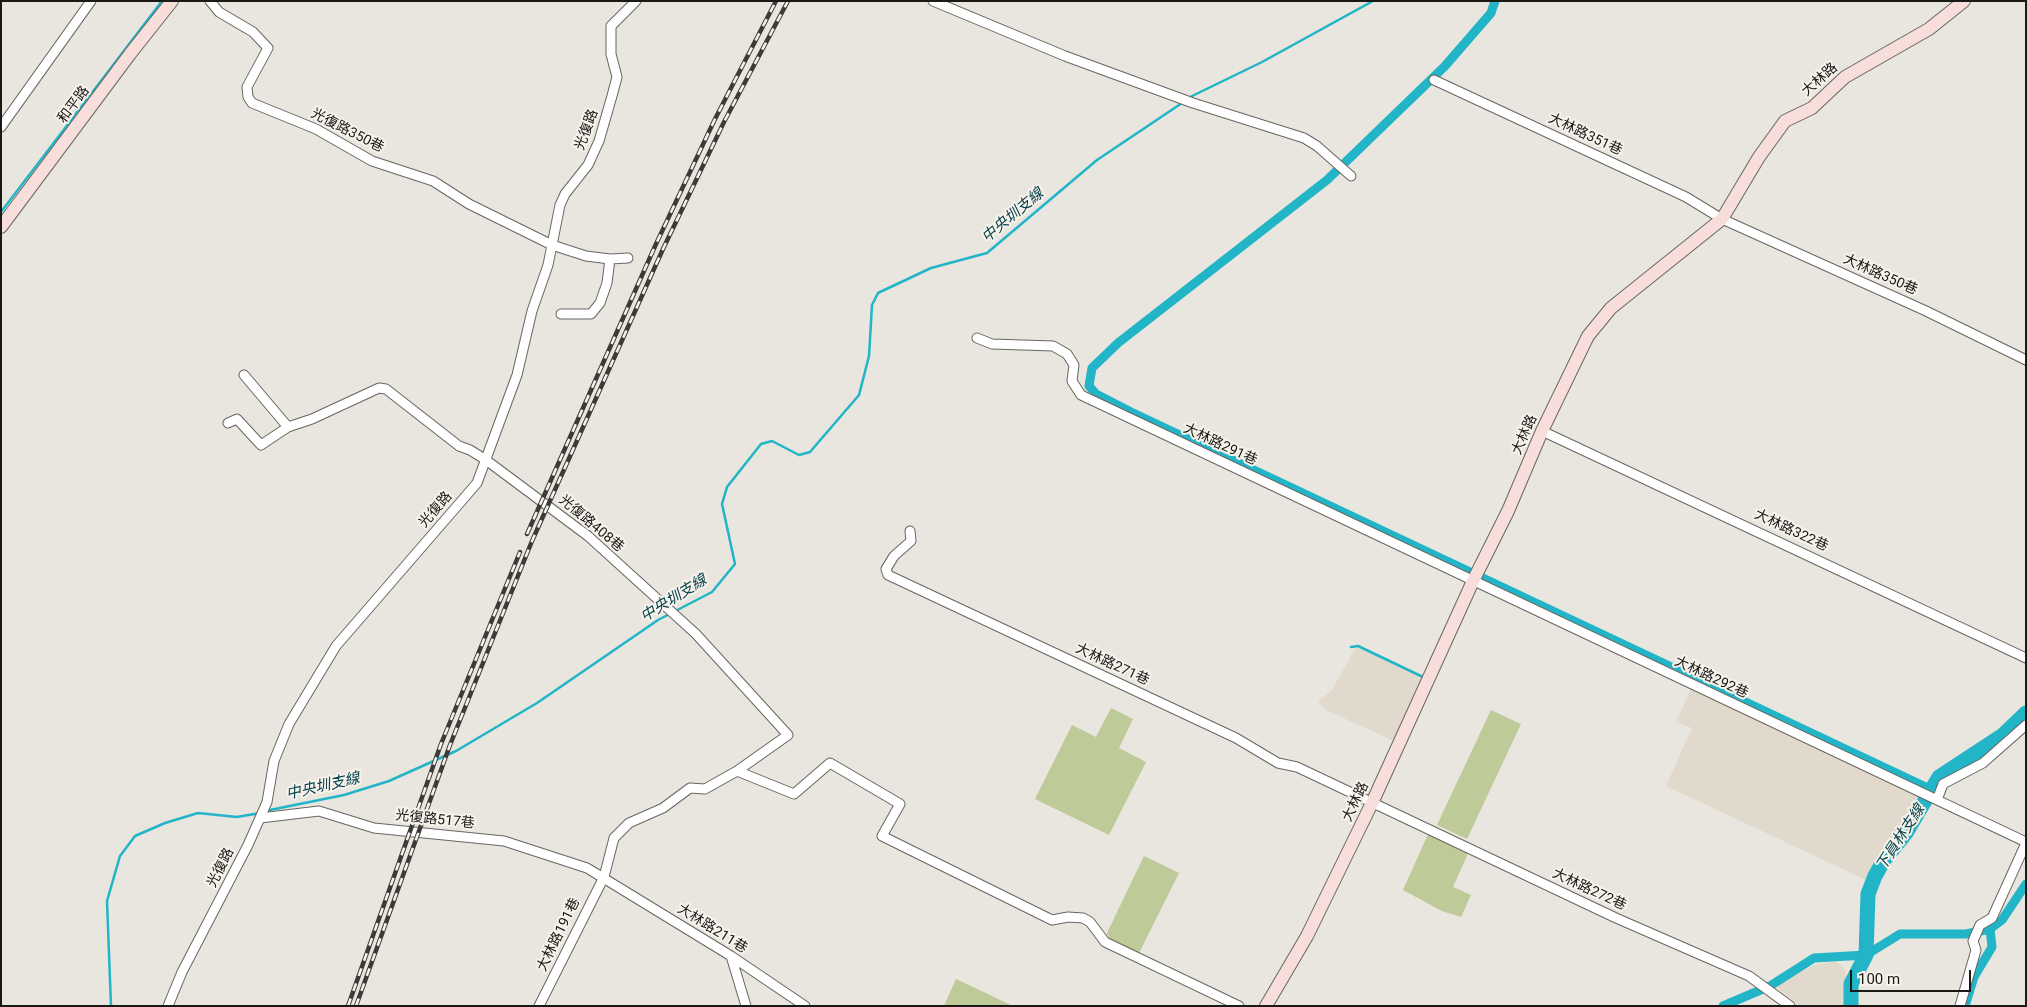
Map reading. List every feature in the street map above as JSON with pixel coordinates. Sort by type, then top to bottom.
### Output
[{"type":"street","points":[[1,126],[91,1]]},
{"type":"street","name":"和平路","points":[[1,227],[130,54],[172,1]]},
{"type":"street","name":"光復路350巷","points":[[210,1],[219,12],[253,32],[268,48],[246,87],[248,97],[252,103],[316,129],[372,162],[433,181],[469,204],[552,244]]},
{"type":"street","name":"光復路","points":[[168,1006],[182,972],[267,802],[274,761],[289,724],[336,646],[477,483],[517,375],[532,311],[548,265],[560,205],[565,194],[588,165],[599,141],[617,77],[611,54],[611,26],[636,1]]},
{"type":"street","points":[[934,1],[1065,56],[1185,100],[1304,138],[1331,158],[1350,176]]},
{"type":"street","name":"大林路","points":[[1266,1006],[1307,936],[1372,803],[1473,581],[1508,511],[1542,431],[1588,336],[1608,312],[1722,219],[1760,157],[1785,121],[1812,108],[1844,77],[1929,30],[1964,1]]},
{"type":"street","name":"大林路351巷","points":[[1434,80],[1686,198],[1722,219]]},
{"type":"street","name":"大林路350巷","points":[[1722,219],[1926,311],[2026,360]]},
{"type":"street","points":[[552,244],[586,256],[610,259],[628,258]]},
{"type":"street","points":[[561,314],[591,314],[600,303],[610,259]]},
{"type":"street","name":"大林路291巷","points":[[977,338],[992,344],[1053,346],[1067,354],[1074,366],[1072,381],[1081,395],[1473,581]]},
{"type":"street","points":[[244,375],[288,426]]},
{"type":"street","name":"光復路408巷","points":[[228,423],[237,419],[261,445],[288,426],[312,419],[379,388],[386,389],[459,446],[470,450],[486,460],[588,536],[696,634],[788,735],[737,771]]},
{"type":"street","name":"大林路322巷","points":[[1542,431],[2026,658]]},
{"type":"street","name":"大林路271巷","points":[[910,531],[911,541],[894,556],[886,568],[888,575],[1236,738],[1278,764],[1298,767],[1372,803]]},
{"type":"street","name":"大林路292巷","points":[[1473,581],[2026,842]]},
{"type":"street","points":[[1937,800],[1943,784],[1983,763],[2026,725]]},
{"type":"street","points":[[737,771],[794,794],[830,763],[900,804],[882,836],[1052,920],[1068,917],[1084,918],[1090,922],[1105,942],[1239,1006]]},
{"type":"street","name":"大林路191巷","points":[[540,1006],[604,877],[614,838],[629,823],[663,808],[690,788],[705,789],[737,771]]},
{"type":"street","name":"大林路272巷","points":[[1372,803],[1616,918],[1749,976],[1790,1006]]},
{"type":"street","name":"光復路517巷","points":[[260,818],[320,812],[374,828],[504,841],[587,868],[604,877]]},
{"type":"street","points":[[1960,1006],[1976,950],[1973,941],[1976,933],[1980,925],[1992,918],[2026,842]]},
{"type":"street","name":"大林路211巷","points":[[604,877],[731,956],[805,1006]]},
{"type":"street","points":[[731,956],[746,1006]]},
{"type":"shaded area","points":[[1356,647],[1424,678],[1394,741],[1328,711],[1318,702],[1332,690]]},
{"type":"shaded area","points":[[1692,687],[1922,796],[1903,828],[1866,880],[1666,786],[1692,728],[1676,722]]},
{"type":"shaded area","points":[[1836,961],[1845,969],[1848,983],[1847,1006],[1800,1006],[1775,986],[1814,965]]},
{"type":"green space","points":[[1111,708],[1133,719],[1119,748],[1146,762],[1109,835],[1035,799],[1072,725],[1096,737]]},
{"type":"green space","points":[[1491,710],[1521,724],[1467,839],[1437,825]]},
{"type":"green space","points":[[1429,832],[1469,851],[1453,887],[1471,895],[1461,917],[1442,911],[1403,890]]},
{"type":"green space","points":[[1144,856],[1179,873],[1138,955],[1110,941],[1107,933]]},
{"type":"green space","points":[[956,979],[1013,1006],[944,1006]]},
{"type":"waterway","points":[[1,212],[162,1]]},
{"type":"waterway","name":"中央圳支線","points":[[1188,98],[1262,62],[1373,1]]},
{"type":"waterway","points":[[1495,1],[1491,13],[1445,66],[1327,180],[1118,343],[1092,368],[1089,386],[1096,394],[1131,412],[1930,789]]},
{"type":"waterway","name":"中央圳支線","points":[[265,811],[344,795],[389,781],[456,751],[537,703],[658,620],[712,592],[735,564],[722,504],[727,487],[761,444],[772,441],[799,455],[810,452],[859,395],[869,356],[872,305],[878,293],[931,268],[987,253],[1097,160],[1182,103]]},
{"type":"waterway","points":[[1351,647],[1358,646],[1423,677]]},
{"type":"waterway","name":"下員林支線","points":[[1851,1006],[1851,984],[1866,955],[1868,894],[1884,860],[1906,833],[1939,777],[2003,735],[2026,713]]},
{"type":"waterway","name":"中央圳支線","points":[[111,1006],[107,901],[120,856],[135,836],[165,823],[198,813],[237,817],[260,813]]},
{"type":"waterway","points":[[1965,1006],[1974,977],[1992,947],[1990,929],[2002,920],[2026,884]]},
{"type":"waterway","points":[[1723,1006],[1770,986],[1814,958],[1866,955],[1900,934],[1966,934],[1990,929]]},
{"type":"railway","points":[[527,534],[656,244],[715,119],[776,1]]},
{"type":"railway","points":[[356,1006],[450,745],[532,541],[663,249],[724,122],[788,1]]},
{"type":"railway","points":[[348,1006],[441,744],[520,552]]}]
